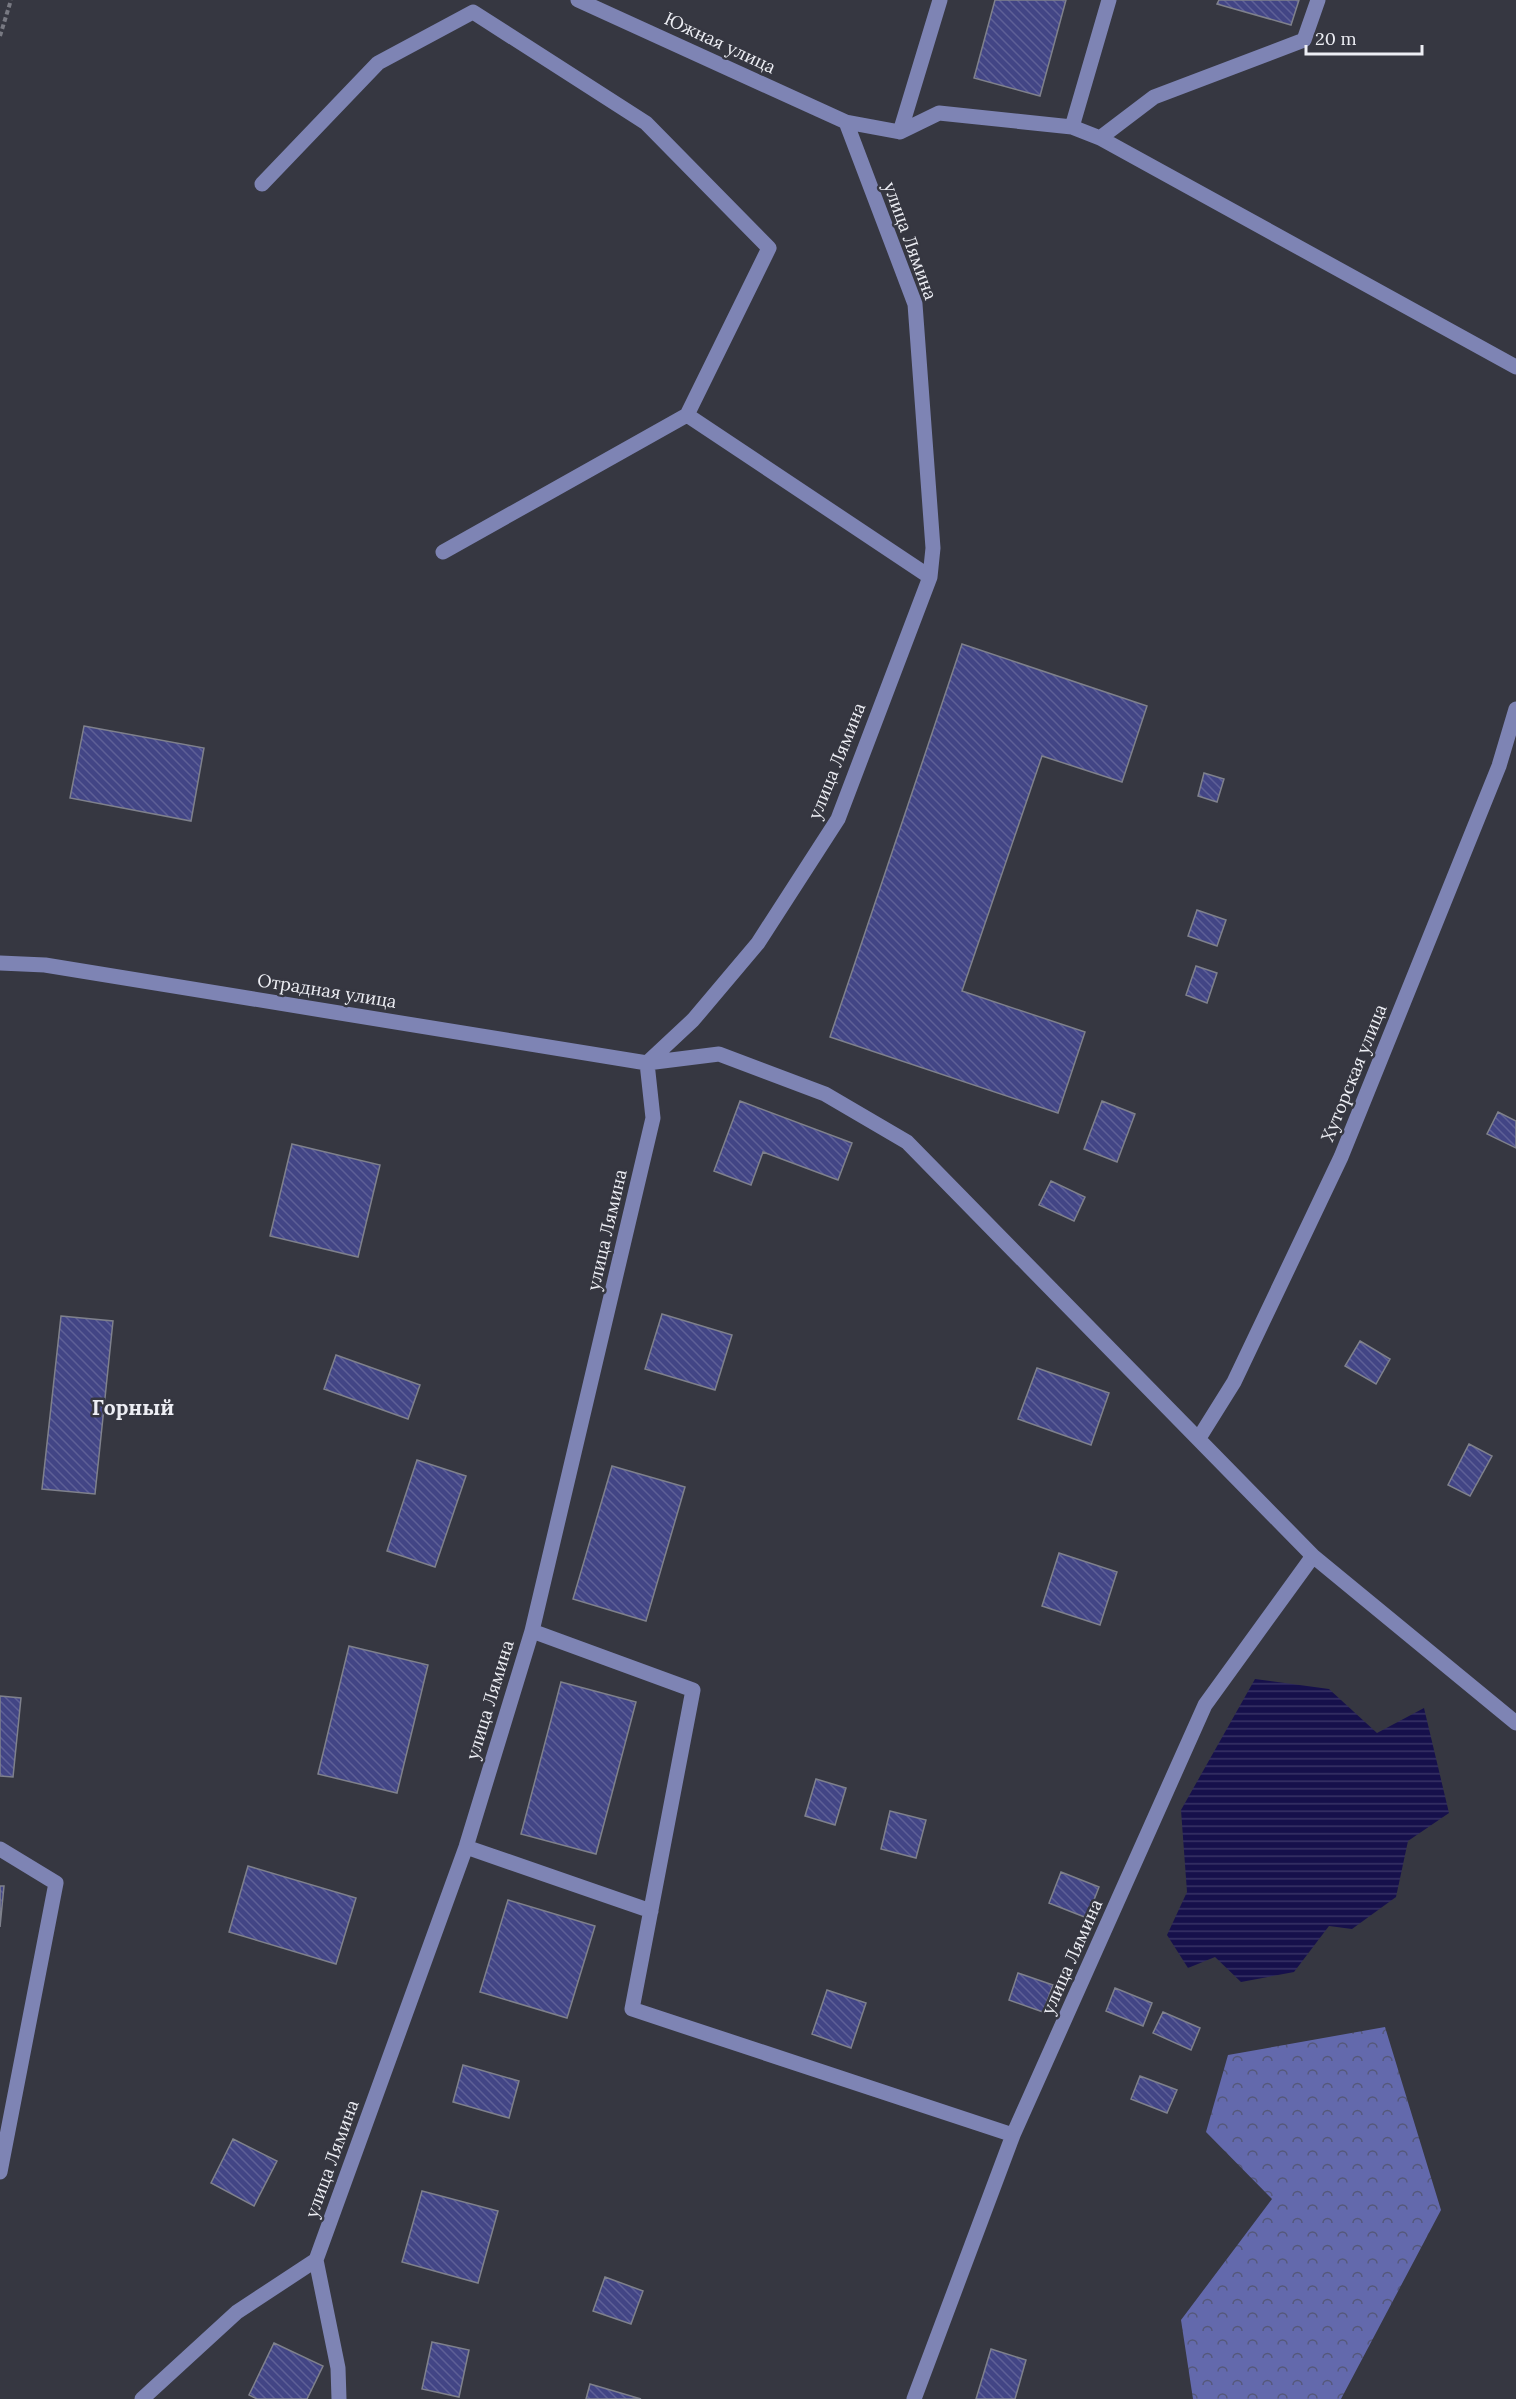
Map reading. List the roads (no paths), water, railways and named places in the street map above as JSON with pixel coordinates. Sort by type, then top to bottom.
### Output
[{"type":"street","name":"Южная улица","points":[[578,0],[846,122],[900,132]]},
{"type":"street","points":[[900,132],[940,0]]},
{"type":"street","points":[[1072,127],[1109,0]]},
{"type":"street","points":[[1100,138],[1154,97],[1304,40],[1318,0]]},
{"type":"street","points":[[262,184],[378,63],[473,12],[646,123],[769,248],[687,415],[443,552]]},
{"type":"street","points":[[900,132],[939,113],[1072,127],[1100,138],[1516,367]]},
{"type":"street","name":"улица Лямина","points":[[316,2260],[466,1847],[532,1631],[653,1118],[647,1063],[693,1020],[759,943],[838,819],[930,577],[933,548],[915,304],[846,122]]},
{"type":"street","points":[[687,415],[930,577]]},
{"type":"street","name":"Хуторская улица","points":[[1199,1438],[1234,1382],[1341,1157],[1499,766],[1516,710]]},
{"type":"street","name":"Отрадная улица","points":[[0,963],[57,967],[647,1063],[719,1054],[825,1094],[907,1142],[1313,1556],[1516,1723]]},
{"type":"street","name":"улица Лямина","points":[[914,2399],[1013,2135],[1205,1705],[1313,1556]]},
{"type":"street","points":[[532,1631],[693,1690],[632,2009],[1013,2135]]},
{"type":"street","points":[[466,1847],[651,1911]]},
{"type":"street","points":[[0,1849],[56,1883],[0,2172]]},
{"type":"street","points":[[142,2399],[237,2312],[316,2260],[338,2368],[339,2399]]},
{"type":"district","name":"Горный","points":[[133,1408]]}]
